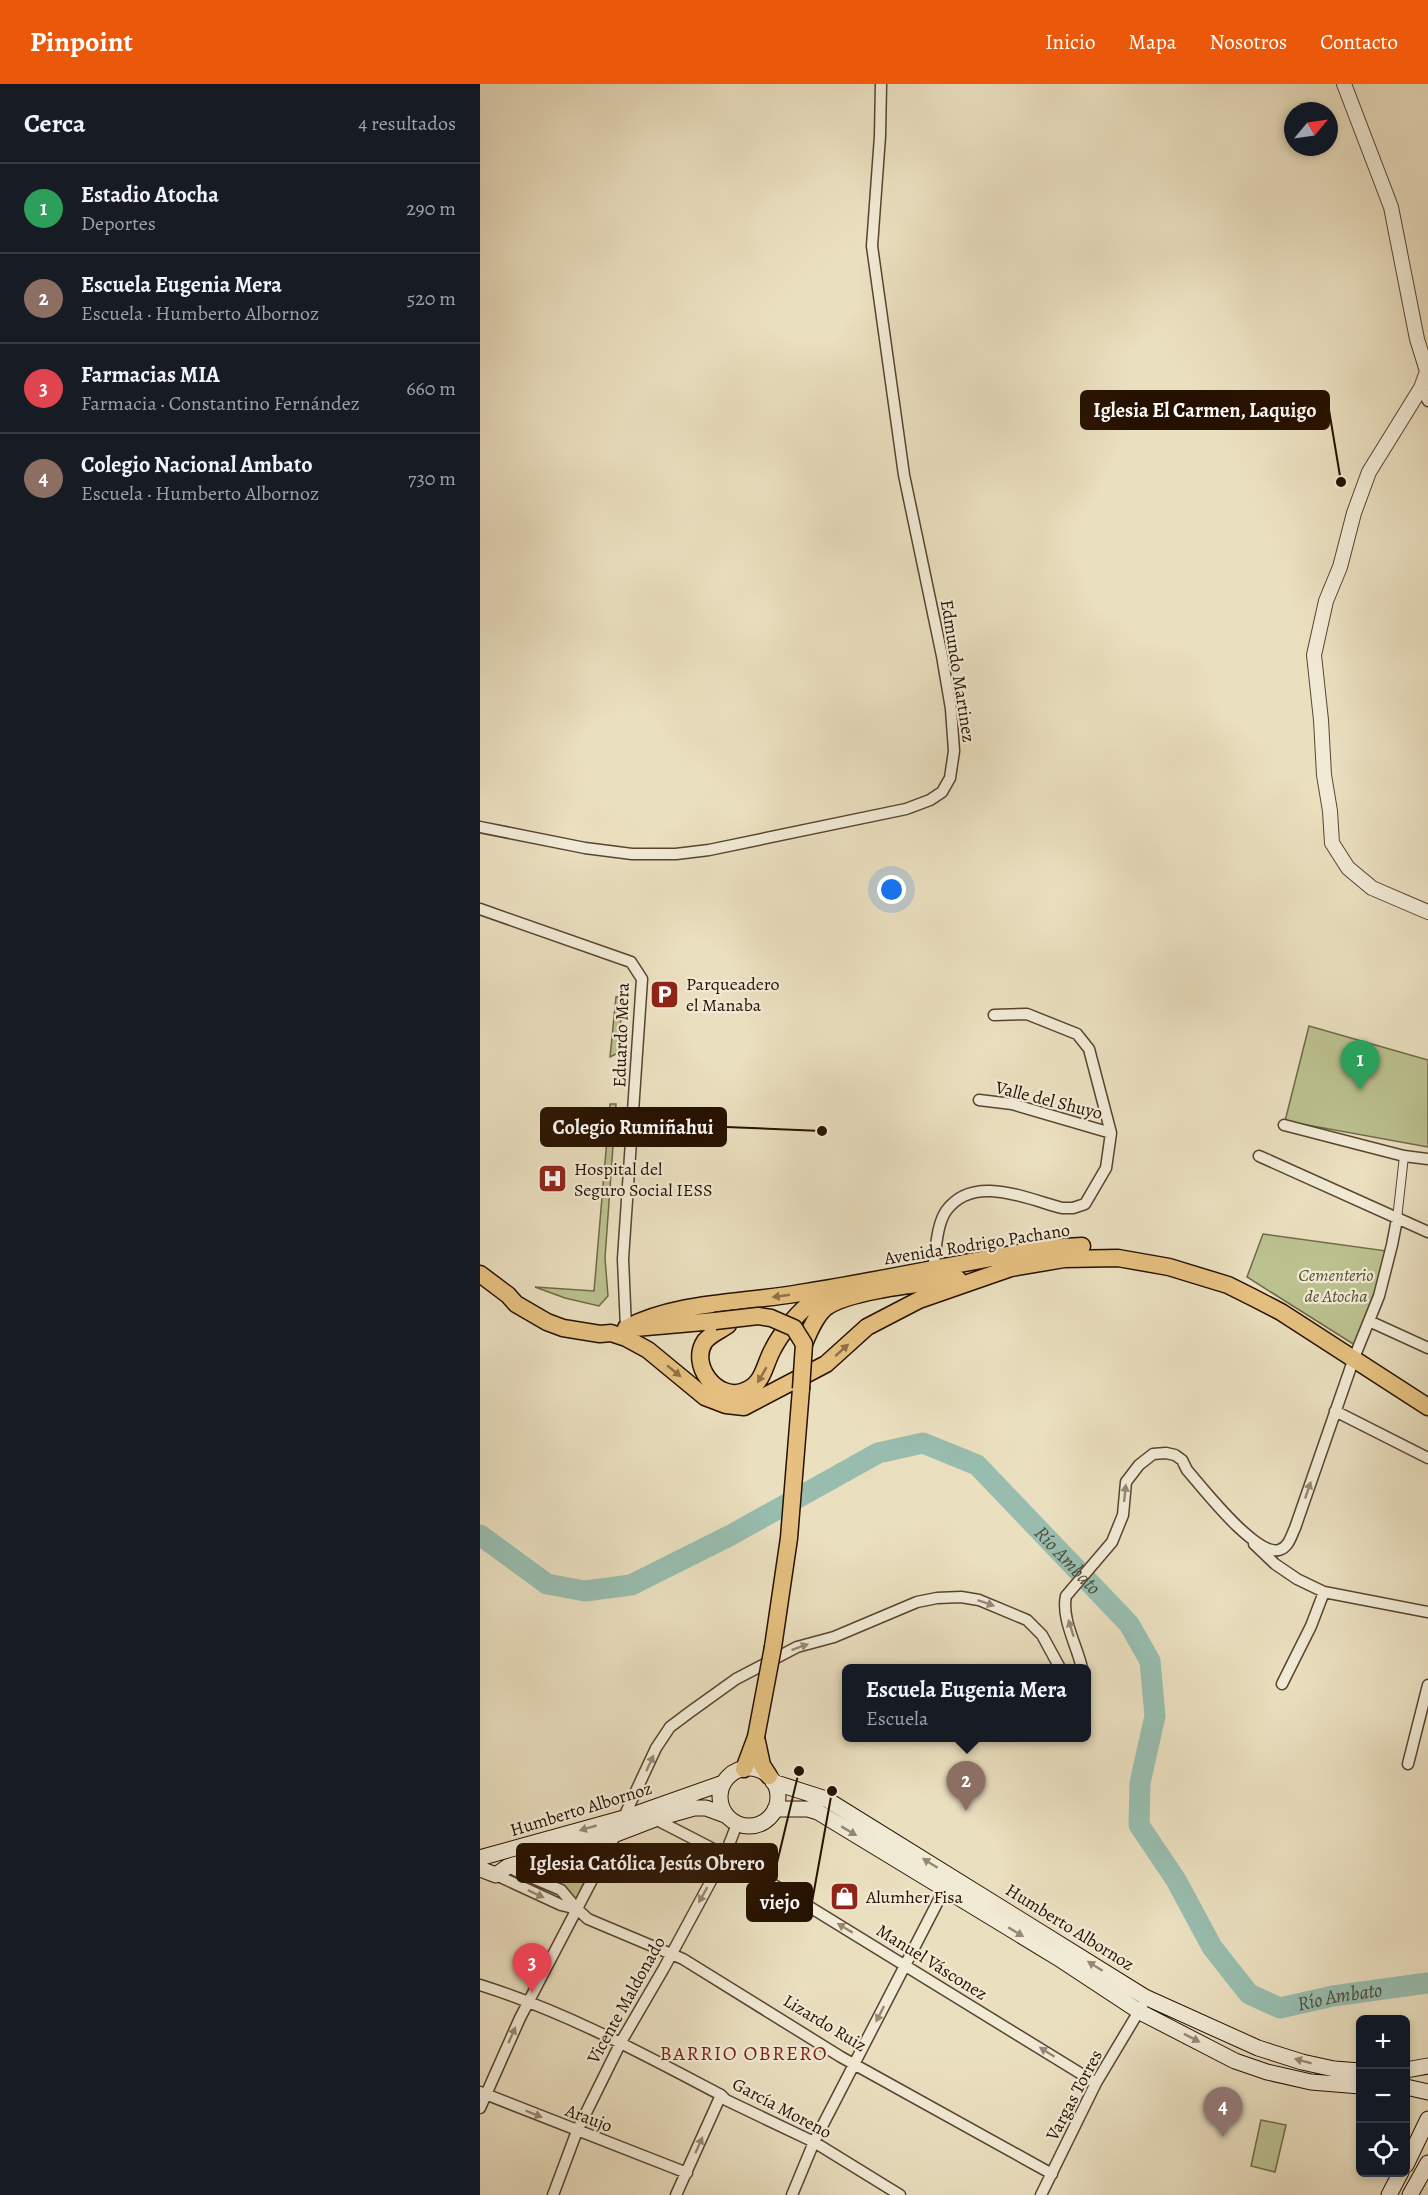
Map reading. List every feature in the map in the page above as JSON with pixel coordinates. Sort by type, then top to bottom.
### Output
[{"type":"main road","name":"Avenida Rodrigo Pachano","points":[[626,1333],[644,1318],[662,1313],[840,1287],[1047,1248],[1089,1246],[1131,1249],[1166,1255],[1201,1265],[1267,1294],[1356,1353],[1428,1407]]},
{"type":"main road","name":"Avenida Rodrigo Pachano","points":[[986,1276],[1011,1268],[1064,1259],[1097,1257],[1118,1258],[1169,1267],[1228,1285],[1428,1394]]},
{"type":"main road","points":[[480,1274],[508,1295],[520,1298],[562,1318],[626,1333],[681,1334],[758,1316],[771,1318],[794,1328],[804,1344]]},
{"type":"main road","points":[[626,1333],[705,1397],[726,1405],[744,1407],[826,1364],[867,1327],[919,1300],[986,1276]]},
{"type":"main road","points":[[744,1768],[756,1737],[774,1647],[789,1538],[804,1344],[811,1327],[825,1308],[847,1297],[909,1285],[986,1276]]},
{"type":"main road","points":[[801,1389],[796,1345],[787,1331],[771,1323],[722,1323],[705,1342],[701,1353],[702,1368],[710,1382],[724,1392],[740,1393],[756,1386],[766,1369],[772,1350],[808,1305],[840,1287]]},
{"type":"main road","points":[[756,1737],[762,1765],[771,1779],[778,1800],[776,1809],[770,1817],[755,1826],[731,1819],[720,1799],[723,1783],[728,1776],[744,1768],[753,1768],[771,1779]]},
{"type":"main road","name":"Humberto Albornoz","points":[[771,1779],[826,1799],[948,1882],[1235,2061],[1267,2073],[1311,2082],[1356,2086]]},
{"type":"main road","name":"Humberto Albornoz","points":[[481,1861],[624,1818],[723,1783]]},
{"type":"main road","name":"Humberto Albornoz","points":[[501,1871],[616,1834],[655,1818],[694,1808],[706,1808],[731,1819]]},
{"type":"main road","name":"Humberto Albornoz","points":[[776,1809],[808,1809],[818,1812],[948,1882]]},
{"type":"main road","name":"Lizardo Ruiz","points":[[481,1861],[501,1871]]},
{"type":"main road","name":"Humberto Albornoz","points":[[1142,2005],[1258,2048],[1334,2069],[1356,2070]]},
{"type":"main road","points":[[1410,2069],[1428,2066]]},
{"type":"main road","points":[[1410,2088],[1428,2092]]},
{"type":"main road","points":[[1410,2157],[1428,2119]]},
{"type":"main road","points":[[1410,2195],[1428,2163]]},
{"type":"main road","points":[[1389,2195],[1398,2177]]},
{"type":"street","name":"Edmundo Martinez","points":[[480,827],[585,848],[632,854],[676,854],[709,850],[906,809],[942,792],[950,778],[954,751],[951,709],[904,475],[872,246],[880,136],[881,84]]},
{"type":"street","points":[[1344,84],[1391,207],[1417,339],[1427,370],[1421,388],[1369,472],[1354,513],[1340,567],[1326,601],[1314,655],[1332,843],[1348,868],[1372,888],[1428,912]]},
{"type":"street","points":[[1421,388],[1428,401]]},
{"type":"street","name":"Eduardo Mera","points":[[480,909],[631,962],[642,979],[623,1259],[626,1333]]},
{"type":"street","points":[[933,1269],[939,1229],[946,1211],[959,1198],[978,1190],[997,1191],[1062,1208],[1073,1208],[1085,1204],[1106,1168],[1111,1133],[1089,1049],[1077,1034],[1027,1014],[994,1015]]},
{"type":"street","name":"Valle del Shuyo","points":[[979,1100],[1012,1104],[1111,1133]]},
{"type":"street","points":[[1284,1125],[1404,1156],[1428,1159]]},
{"type":"street","points":[[1259,1156],[1428,1232]]},
{"type":"street","points":[[1240,1531],[1274,1550],[1287,1545],[1295,1528],[1386,1271],[1397,1219],[1404,1156]]},
{"type":"street","points":[[1370,1321],[1428,1348]]},
{"type":"street","points":[[1335,1412],[1428,1458]]},
{"type":"street","points":[[1081,1664],[1065,1602],[1071,1589],[1108,1548],[1123,1515],[1126,1482],[1139,1465],[1153,1454],[1166,1453],[1182,1460],[1187,1470],[1240,1531],[1275,1564],[1297,1579],[1324,1592],[1428,1612]]},
{"type":"street","points":[[1282,1684],[1311,1626],[1324,1592]]},
{"type":"street","points":[[480,2108],[483,2093],[529,2000],[616,1834],[656,1748],[670,1727],[736,1679],[797,1647],[834,1636],[917,1602],[961,1598],[979,1600],[1008,1611],[1027,1620],[1042,1635],[1058,1664]]},
{"type":"street","points":[[1408,1764],[1428,1685]]},
{"type":"street","name":"Manuel Vásconez","points":[[655,1818],[725,1855],[1096,2083]]},
{"type":"street","name":"Vicente Maldonado","points":[[552,2195],[577,2131],[621,2042],[725,1855],[731,1819]]},
{"type":"street","name":"Lizardo Ruiz","points":[[501,1871],[561,1890],[588,1919],[671,1953],[854,2064],[1052,2174]]},
{"type":"street","points":[[792,2195],[814,2142],[948,1882]]},
{"type":"street","name":"García Moreno","points":[[480,1985],[529,2000],[621,2042],[721,2095],[726,2100],[814,2142],[900,2195]]},
{"type":"street","name":"Vargas Torres","points":[[1041,2195],[1096,2083],[1142,2005]]},
{"type":"street","name":"Araujo","points":[[483,2093],[687,2173]]},
{"type":"street","points":[[676,2195],[721,2095]]},
{"type":"green space","points":[[623,996],[618,1053],[610,1057],[616,997]]},
{"type":"green space","points":[[1309,1026],[1428,1060],[1428,1147],[1285,1121]]},
{"type":"green space","points":[[610,1104],[616,1104],[605,1258],[608,1296],[599,1306],[565,1298],[535,1287],[594,1291]]},
{"type":"green space","name":"Cementerio de Atocha","points":[[1263,1234],[1387,1251],[1358,1347],[1247,1277]]},
{"type":"green space","points":[[600,1847],[576,1900],[520,1871]]},
{"type":"green space","points":[[1261,2120],[1286,2125],[1275,2172],[1251,2166]]},
{"type":"waterway","name":"Río Ambato","points":[[480,1535],[547,1584],[585,1591],[631,1585],[731,1535],[878,1453],[923,1443],[977,1465],[1129,1624],[1150,1661],[1155,1716],[1140,1783],[1139,1825],[1176,1880],[1212,1947],[1249,1994],[1280,2008],[1333,1996],[1428,1983]]},
{"type":"place","name":"Iglesia El Carmen, Laquigo","points":[[1341,482]]},
{"type":"place","name":"Parqueadero el Manaba","points":[[665,994]]},
{"type":"place","name":"Estadio Atocha","points":[[1360,1090]]},
{"type":"place","name":"Colegio Rumiñahui","points":[[822,1131]]},
{"type":"place","name":"Hospital del Seguro Social IESS","points":[[553,1179]]},
{"type":"place","name":"Iglesia Católica Jesús Obrero","points":[[799,1771]]},
{"type":"place","name":"viejo","points":[[832,1791]]},
{"type":"place","name":"Escuela Eugenia Mera","points":[[966,1811]]},
{"type":"place","name":"Alumher Fisa","points":[[845,1897]]},
{"type":"place","name":"Farmacias MIA","points":[[532,1993]]},
{"type":"place","name":"Colegio Nacional Ambato","points":[[1223,2137]]},
{"type":"district","name":"BARRIO OBRERO","points":[[744,2053]]}]
